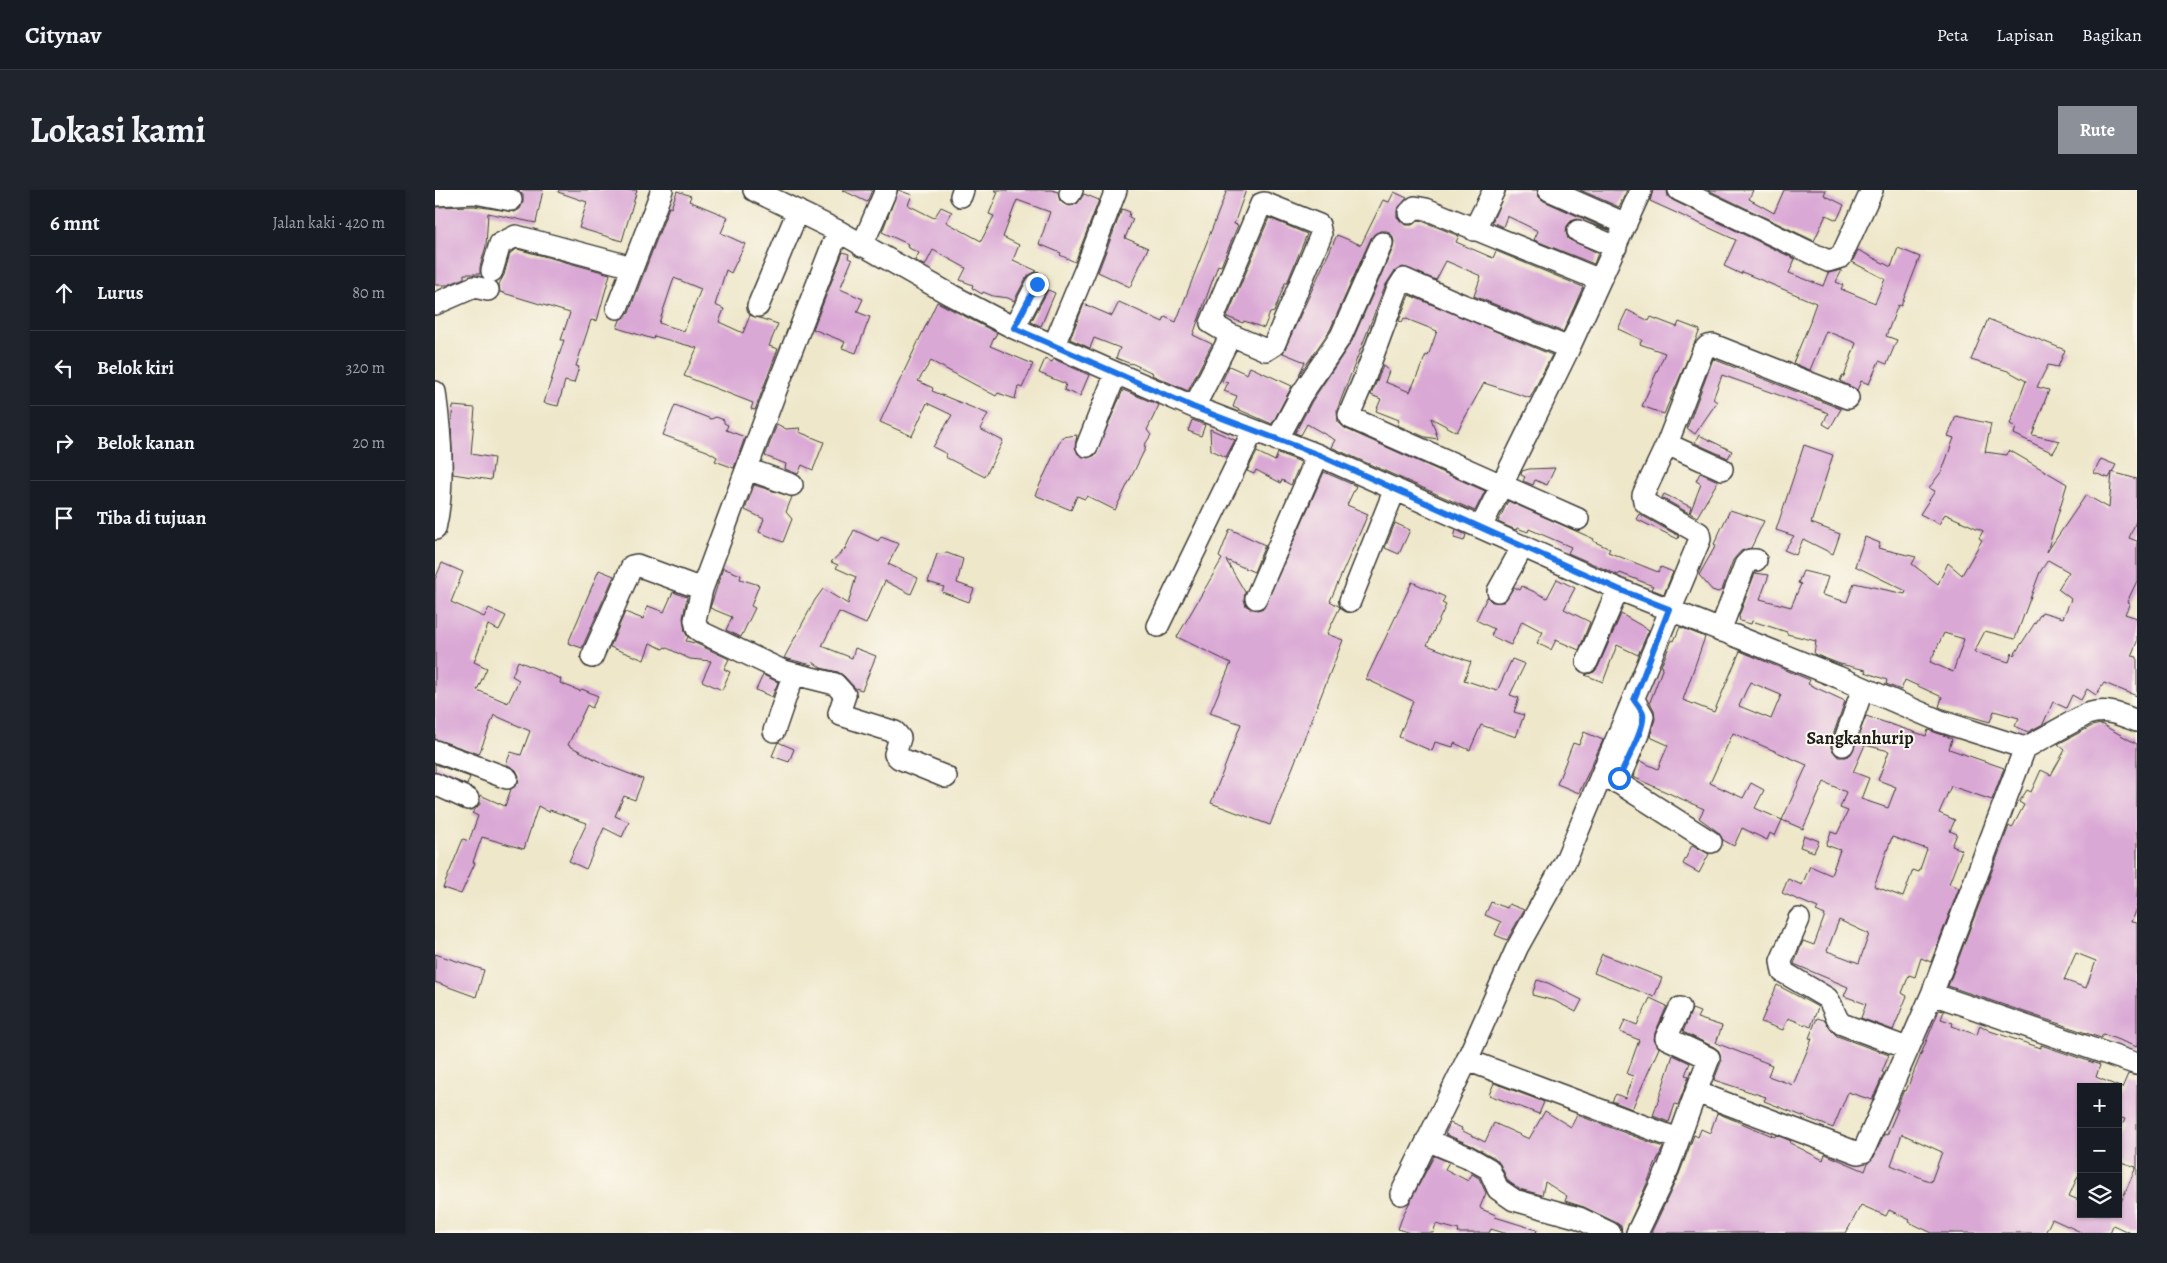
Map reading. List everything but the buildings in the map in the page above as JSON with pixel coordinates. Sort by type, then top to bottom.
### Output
[{"type":"street","points":[[617,308],[662,190]]},
{"type":"street","points":[[754,190],[838,231],[862,246],[1014,328],[1193,407],[1319,455],[1618,589],[1940,721],[2025,748]]},
{"type":"street","points":[[862,246],[885,190]]},
{"type":"street","points":[[1054,345],[1116,190]]},
{"type":"street","points":[[1475,230],[1494,190]]},
{"type":"street","points":[[1549,190],[1625,224]]},
{"type":"street","points":[[1481,527],[1569,348],[1641,190]]},
{"type":"street","points":[[1679,190],[1828,262],[1841,258],[1872,190]]},
{"type":"street","points":[[435,195],[475,193],[511,200]]},
{"type":"street","points":[[1264,203],[1319,225],[1321,235],[1274,345],[1269,349],[1263,350],[1227,342],[1211,323],[1211,320],[1261,204],[1264,203]]},
{"type":"street","points":[[1409,213],[1415,207],[1426,209],[1600,280]]},
{"type":"street","points":[[758,306],[798,211]]},
{"type":"street","points":[[838,231],[702,589],[695,620],[697,629],[781,670],[835,684],[845,695],[839,709],[841,715],[895,732],[900,738],[895,750],[895,754],[899,758],[946,777]]},
{"type":"street","points":[[1578,231],[1616,246]]},
{"type":"street","points":[[435,304],[490,281],[500,244],[516,236],[632,267]]},
{"type":"street","points":[[1277,440],[1307,387],[1341,336],[1382,243]]},
{"type":"street","points":[[1569,348],[1404,279],[1401,281],[1365,377],[1349,412],[1349,417],[1501,488],[1578,519]]},
{"type":"street","points":[[1014,328],[1037,284]]},
{"type":"street","points":[[1193,407],[1227,342]]},
{"type":"street","points":[[1401,1194],[1467,1060],[1517,948],[1609,780],[1638,705],[1669,609],[1688,570],[1700,535],[1644,501],[1643,496],[1667,444],[1703,351],[1710,345],[1848,398]]},
{"type":"street","points":[[1087,446],[1116,373]]},
{"type":"street","points":[[435,392],[441,492],[435,529]]},
{"type":"street","points":[[1158,626],[1253,431]]},
{"type":"street","points":[[1667,444],[1722,469]]},
{"type":"street","points":[[1256,598],[1319,455]]},
{"type":"street","points":[[747,469],[792,485]]},
{"type":"street","points":[[1350,601],[1395,489]]},
{"type":"street","points":[[1498,591],[1523,546]]},
{"type":"street","points":[[1721,631],[1745,565],[1750,560],[1757,560]]},
{"type":"street","points":[[592,657],[632,566],[637,565],[702,589]]},
{"type":"street","points":[[1587,662],[1618,589]]},
{"type":"street","points":[[774,731],[795,674]]},
{"type":"street","points":[[1843,745],[1863,688]]},
{"type":"street","points":[[1696,1092],[1861,1153],[1932,994],[2025,748],[2096,711],[2113,712],[2137,721]]},
{"type":"street","points":[[435,750],[507,778]]},
{"type":"street","points":[[1609,780],[1711,842]]},
{"type":"street","points":[[435,784],[468,799]]},
{"type":"street","points":[[1799,919],[1781,961],[1783,972],[1827,998],[1832,1003],[1838,1021],[1842,1024],[1907,1048]]},
{"type":"street","points":[[1932,994],[2137,1064]]},
{"type":"street","points":[[1637,1233],[1655,1199],[1709,1058],[1666,1038],[1681,1008]]},
{"type":"street","points":[[1467,1060],[1678,1140]]},
{"type":"street","points":[[1427,1140],[1468,1157],[1489,1169],[1498,1189],[1514,1200],[1579,1218],[1610,1233]]},
{"type":"district","name":"Sangkanhurip","points":[[1860,738]]},
{"type":"route","points":[[1037,284],[1014,328],[1193,407],[1319,455],[1618,589],[1669,609],[1634,700],[1643,717],[1639,734],[1619,778]]}]
